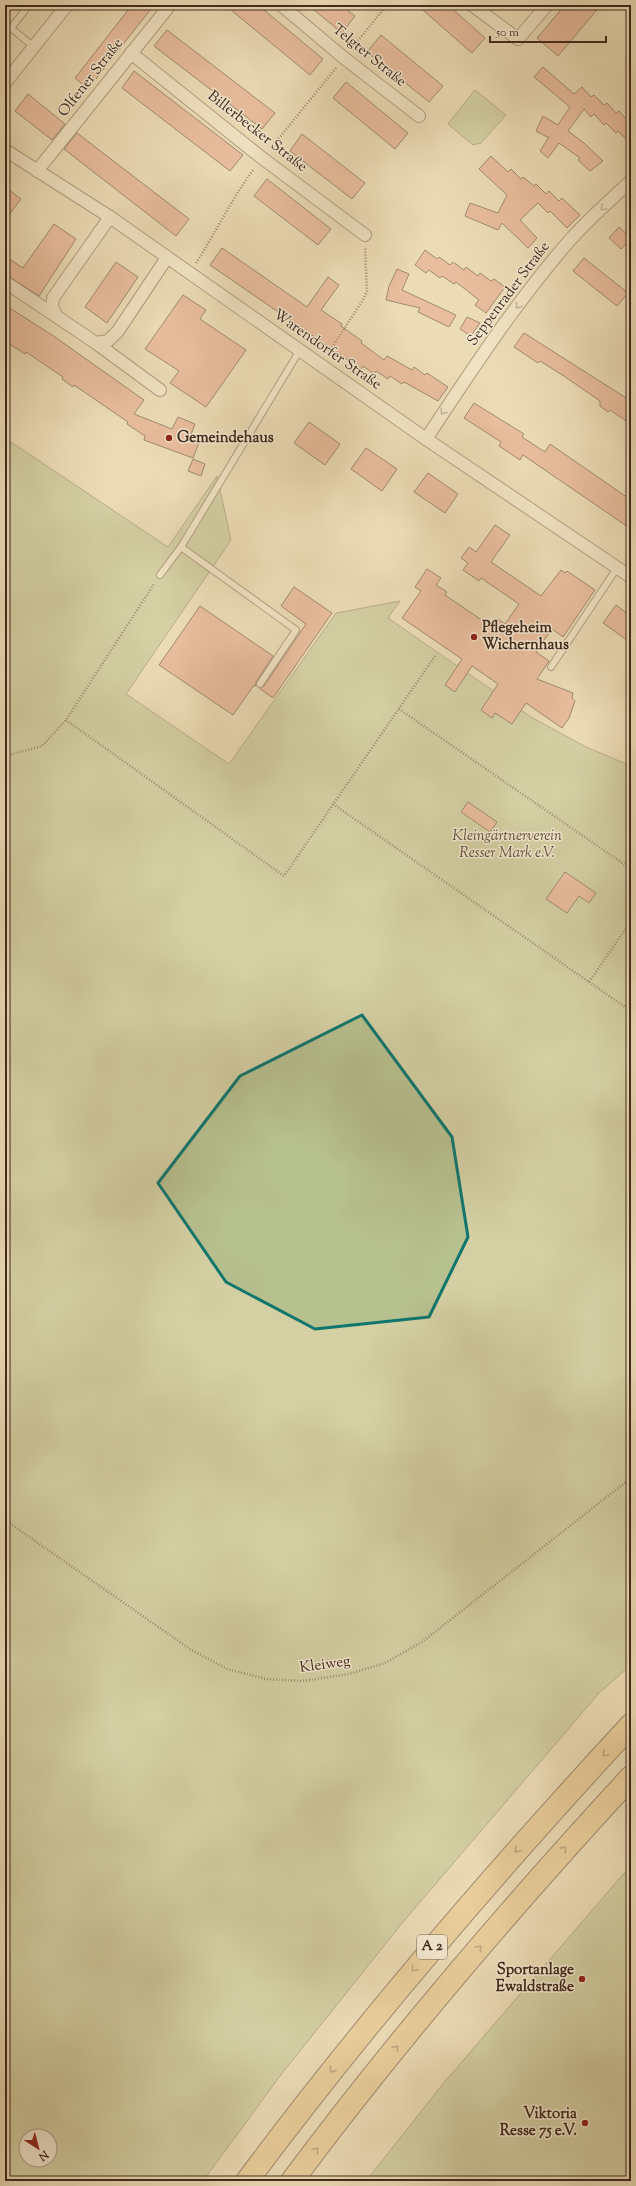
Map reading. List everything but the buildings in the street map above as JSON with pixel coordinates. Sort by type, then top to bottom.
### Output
[{"type":"highway","name":"A 2","points":[[248,2181],[306,2102],[427,1953],[538,1826],[631,1725]]},
{"type":"highway","name":"A 2","points":[[292,2181],[335,2124],[454,1977],[563,1851],[631,1777]]},
{"type":"street","points":[[5,83],[67,5]]},
{"type":"street","name":"Olfener Straße","points":[[37,171],[170,5]]},
{"type":"street","name":"Telgter Straße","points":[[281,5],[344,58],[419,116]]},
{"type":"street","points":[[472,5],[518,39],[547,5]]},
{"type":"street","name":"Billerbecker Straße","points":[[131,53],[262,158],[365,235]]},
{"type":"street","name":"Warendorfer Straße","points":[[5,150],[110,217],[166,259],[189,273],[426,439],[631,577]]},
{"type":"street","name":"Seppenrader Straße","points":[[426,439],[486,349],[541,275],[571,239],[631,181]]},
{"type":"street","points":[[56,315],[52,307],[53,298],[110,217]]},
{"type":"street","points":[[96,343],[108,341],[118,331],[166,259]]},
{"type":"street","points":[[5,282],[56,315],[160,390]]},
{"type":"lane","points":[[29,5],[10,28],[34,46]]},
{"type":"lane","points":[[160,575],[181,546],[300,350]]},
{"type":"lane","points":[[181,546],[296,630],[260,684]]},
{"type":"lane","points":[[551,667],[617,568]]},
{"type":"path","points":[[189,273],[213,237],[238,191],[262,158],[386,5]]},
{"type":"path","points":[[320,365],[363,300],[367,291],[365,235]]},
{"type":"path","points":[[5,756],[42,746],[66,720],[160,575]]},
{"type":"path","points":[[66,720],[284,876],[435,656]]},
{"type":"path","points":[[400,709],[631,869]]},
{"type":"path","points":[[333,804],[631,1011]]},
{"type":"path","points":[[589,982],[631,921]]},
{"type":"path","name":"Kleiweg","points":[[5,1520],[190,1649],[227,1669],[266,1679],[302,1681],[349,1674],[385,1663],[422,1642],[631,1478]]},
{"type":"highlighted area","points":[[362,1015],[452,1137],[468,1237],[429,1317],[315,1329],[226,1282],[158,1183],[240,1076]]},
{"type":"green space","points":[[475,90],[506,115],[481,143],[473,145],[448,124]]},
{"type":"green space","name":"Kleingärtnerverein Resser Mark e.V.","points":[[5,438],[168,547],[217,476],[231,540],[126,694],[229,764],[336,613],[400,601],[388,618],[531,717],[586,747],[631,766],[631,1665],[599,1693],[403,1922],[280,2076],[203,2181],[5,2181]]},
{"type":"green space","name":"Sportanlage Ewaldstraße","points":[[631,1865],[631,2181],[366,2181],[442,2085]]},
{"type":"place","name":"Gemeindehaus","points":[[169,438]]},
{"type":"place","name":"Pflegeheim Wichernhaus","points":[[474,637]]},
{"type":"place","name":"Sportanlage Ewaldstraße","points":[[582,1979]]},
{"type":"place","name":"Viktoria Resse 75 e.V.","points":[[585,2123]]}]
